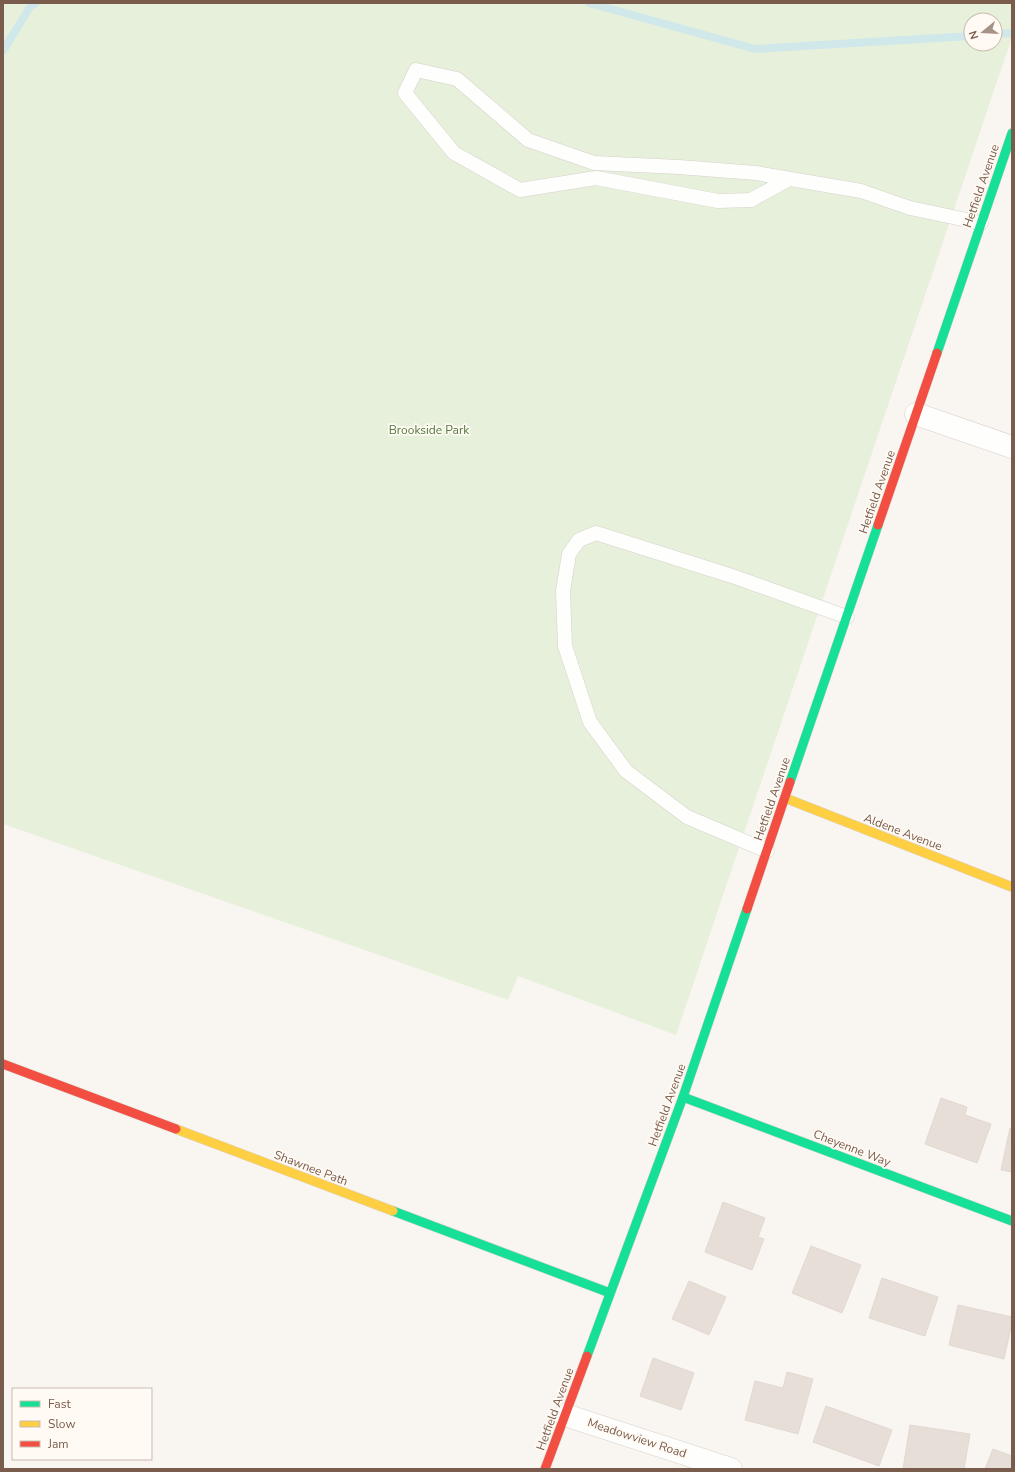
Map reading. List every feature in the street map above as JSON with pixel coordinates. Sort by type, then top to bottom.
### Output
[{"type":"street","name":"Hetfield Avenue","points":[[545,1469],[683,1097],[1012,133]]},
{"type":"street","points":[[916,414],[1012,447]]},
{"type":"street","name":"Aldene Avenue","points":[[785,798],[1012,888]]},
{"type":"street","name":"Shawnee Path","points":[[3,1064],[610,1293]]},
{"type":"street","name":"Cheyenne Way","points":[[683,1097],[1012,1221]]},
{"type":"street","name":"Meadowview Road","points":[[565,1415],[731,1469]]},
{"type":"lane","points":[[790,179],[751,200],[718,200],[596,178],[520,190],[454,152],[405,93],[416,70],[457,79],[528,140],[594,163],[679,167],[756,173],[790,179],[861,192],[910,208],[981,223]]},
{"type":"lane","points":[[623,183],[624,165]]},
{"type":"lane","points":[[767,851],[687,817],[626,771],[590,722],[565,646],[563,591],[569,554],[579,540],[596,533],[735,577],[847,617]]},
{"type":"green space","name":"Brookside Park","points":[[3,3],[1012,3],[1012,37],[676,1035],[518,976],[508,1000],[3,824]]},
{"type":"building","points":[[941,1098],[967,1107],[965,1115],[991,1124],[977,1163],[925,1144]]},
{"type":"building","points":[[1010,1128],[1012,1129],[1012,1172],[1001,1170]]},
{"type":"building","points":[[723,1202],[765,1218],[758,1237],[764,1239],[752,1270],[705,1252]]},
{"type":"building","points":[[811,1246],[861,1265],[842,1313],[792,1293]]},
{"type":"building","points":[[882,1278],[938,1297],[925,1336],[869,1318]]},
{"type":"building","points":[[689,1281],[726,1297],[709,1335],[672,1319]]},
{"type":"building","points":[[958,1305],[1012,1317],[1004,1359],[949,1345]]},
{"type":"building","points":[[653,1358],[694,1373],[681,1410],[640,1396]]},
{"type":"building","points":[[787,1372],[813,1379],[798,1434],[745,1420],[755,1381],[783,1388]]},
{"type":"building","points":[[826,1406],[892,1430],[879,1466],[813,1442]]},
{"type":"building","points":[[910,1425],[970,1434],[964,1469],[903,1469]]},
{"type":"building","points":[[993,1449],[1012,1456],[1012,1469],[985,1469]]},
{"type":"waterway","points":[[3,51],[30,7],[36,3]]},
{"type":"waterway","points":[[589,3],[755,49],[963,36]]},
{"type":"waterway","points":[[1003,34],[1012,33]]},
{"type":"traffic: fast","points":[[937,353],[1012,133]]},
{"type":"traffic: fast","points":[[790,782],[878,525]]},
{"type":"traffic: fast","points":[[587,1356],[683,1097],[747,909]]},
{"type":"traffic: fast","points":[[683,1097],[1012,1221]]},
{"type":"traffic: fast","points":[[393,1211],[610,1293]]},
{"type":"traffic: slow","points":[[785,798],[1012,887]]},
{"type":"traffic: slow","points":[[176,1129],[393,1211]]},
{"type":"traffic: jam","points":[[878,525],[937,353]]},
{"type":"traffic: jam","points":[[747,909],[790,782]]},
{"type":"traffic: jam","points":[[3,1064],[176,1129]]},
{"type":"traffic: jam","points":[[545,1469],[587,1356]]}]
